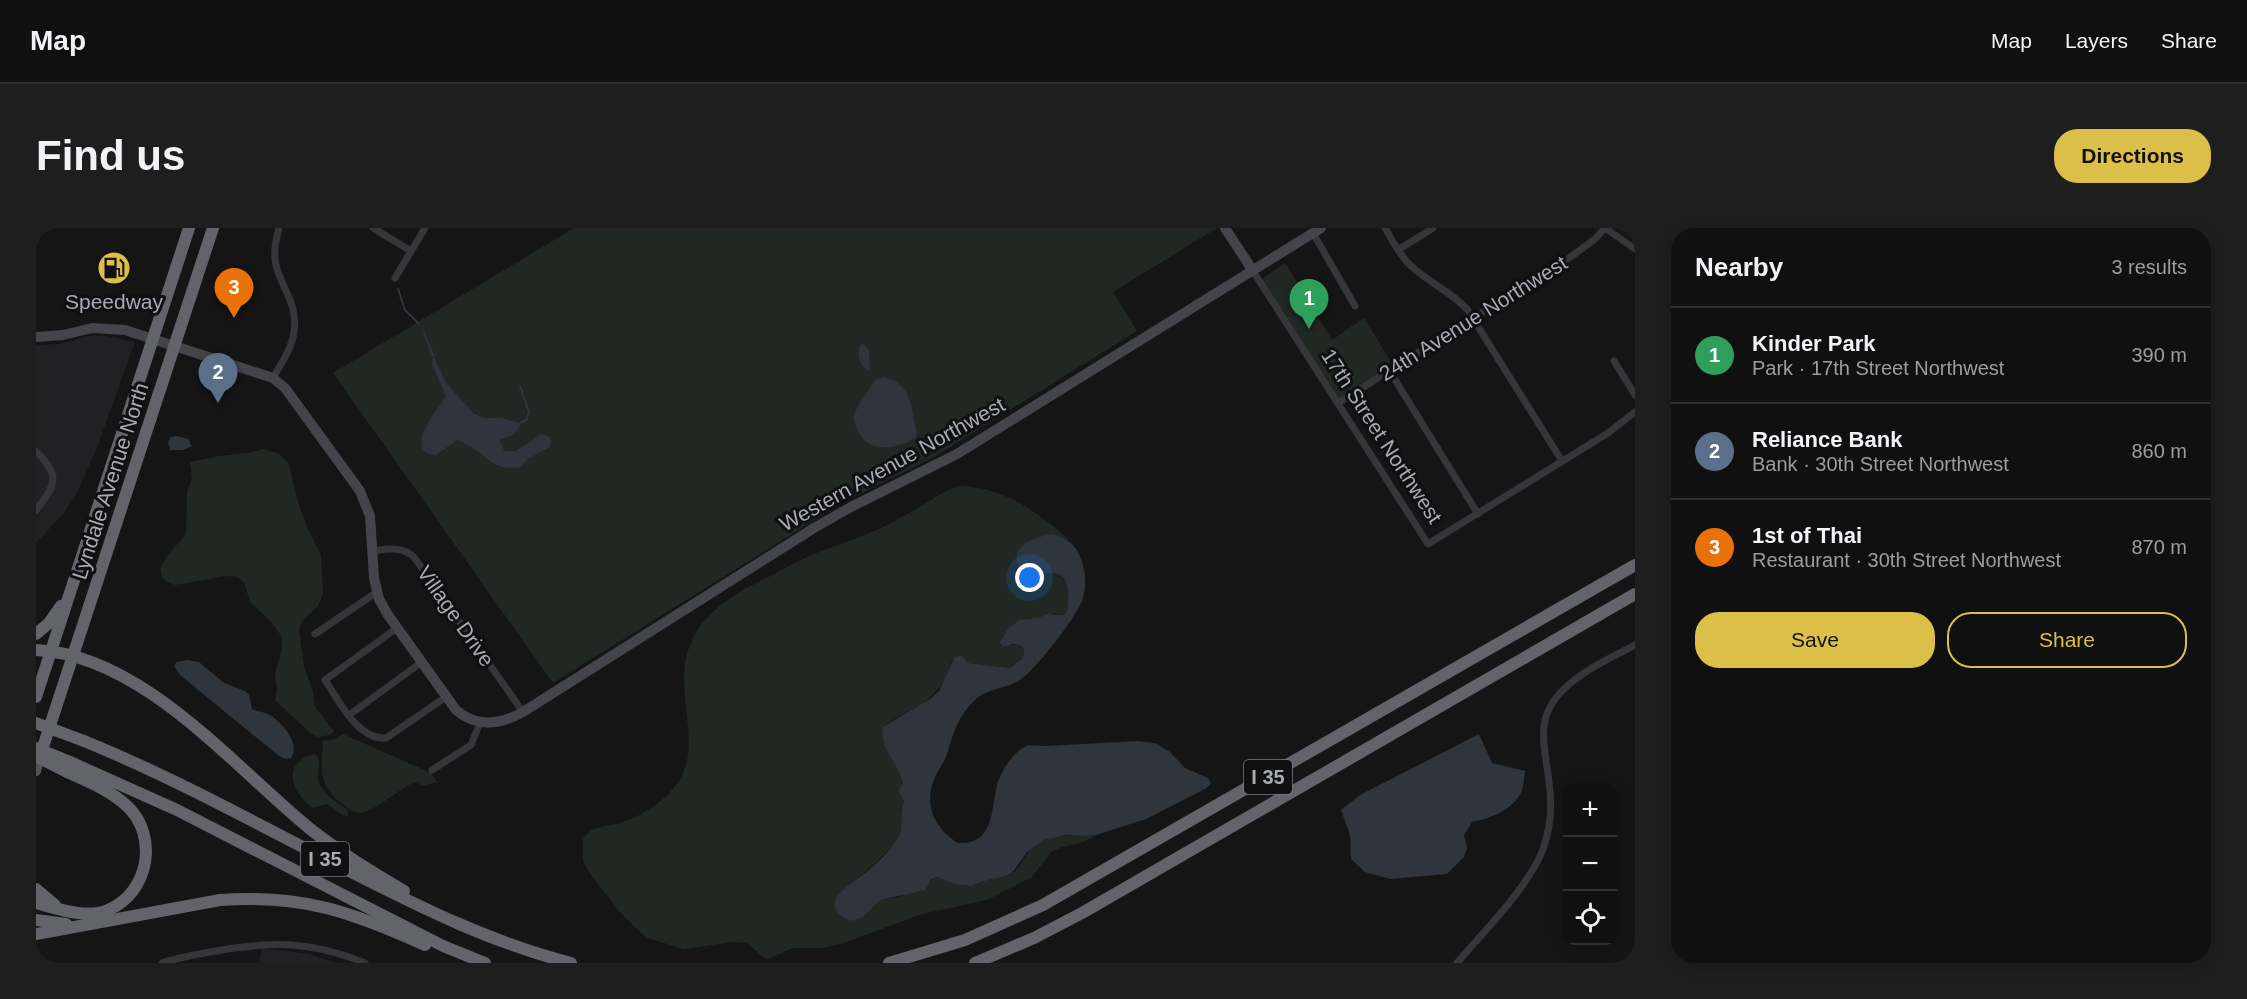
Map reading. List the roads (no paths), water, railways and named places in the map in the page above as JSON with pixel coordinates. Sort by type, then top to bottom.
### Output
[{"type":"highway","name":"Lyndale Avenue North","points":[[36,697],[189,228]]},
{"type":"highway","name":"Lyndale Avenue North","points":[[38,750],[74,657],[213,228]]},
{"type":"highway","name":"I 35","points":[[889,963],[965,940],[1043,905],[1635,565]]},
{"type":"highway","points":[[36,634],[54,617],[75,579]]},
{"type":"highway","name":"I 35","points":[[975,963],[1009,950],[1066,922],[1635,594]]},
{"type":"highway","points":[[36,650],[74,657],[131,680],[159,698],[326,842],[472,931]]},
{"type":"highway","name":"I 35","points":[[36,723],[140,764],[420,907],[472,931],[520,949],[571,963]]},
{"type":"highway","name":"I 35","points":[[38,750],[69,767],[177,810],[444,946],[485,963]]},
{"type":"highway","points":[[36,903],[82,914],[108,910],[136,887],[142,876],[146,851],[142,827],[128,806],[69,767]]},
{"type":"highway","points":[[36,889],[55,906],[67,911]]},
{"type":"highway","points":[[36,934],[220,900],[279,899],[336,909],[364,918],[428,947],[473,963]]},
{"type":"highway","points":[[36,920],[68,924],[89,923]]},
{"type":"main road","points":[[36,771],[38,750]]},
{"type":"street","points":[[273,378],[291,343],[295,320],[291,298],[276,267],[275,251],[279,228]]},
{"type":"street","points":[[373,228],[411,251]]},
{"type":"street","points":[[395,278],[425,228]]},
{"type":"street","name":"17th Street Northwest","points":[[1225,228],[1428,544],[1478,514]]},
{"type":"street","points":[[1385,228],[1411,267],[1459,301],[1473,318],[1562,461]]},
{"type":"street","points":[[1398,250],[1433,228]]},
{"type":"street","points":[[1605,228],[1635,249]]},
{"type":"street","name":"24th Avenue Northwest","points":[[1338,403],[1572,256],[1595,239],[1605,228]]},
{"type":"street","points":[[1317,231],[1355,306]]},
{"type":"street","name":"Western Avenue Northwest","points":[[480,723],[501,722],[523,712],[814,528],[957,454],[1317,231]]},
{"type":"street","points":[[36,337],[64,335],[92,328],[125,330],[273,378],[297,401],[360,491],[370,516],[377,592],[382,605],[446,697],[459,712],[480,723],[471,745],[432,770]]},
{"type":"street","points":[[1614,361],[1635,395]]},
{"type":"street","points":[[1389,370],[1478,514],[1608,433],[1635,412]]},
{"type":"street","points":[[36,452],[51,466],[53,481],[52,488],[36,510]]},
{"type":"street","name":"Village Drive","points":[[373,551],[398,549],[414,557],[523,712]]},
{"type":"street","points":[[315,634],[377,592]]},
{"type":"street","points":[[397,628],[325,680],[349,714],[366,733],[386,738],[446,697]]},
{"type":"street","points":[[1457,963],[1518,891],[1534,869],[1544,846],[1551,803],[1543,727],[1552,703],[1581,675],[1635,645]]},
{"type":"street","points":[[349,714],[422,662]]},
{"type":"street","points":[[162,963],[251,945],[281,943],[330,950],[365,963]]},
{"type":"waterway","points":[[398,289],[405,310],[418,323]]},
{"type":"waterway","points":[[424,333],[433,355]]},
{"type":"waterway","points":[[520,386],[529,413],[526,420],[520,423]]},
{"type":"place","name":"Speedway","points":[[114,268]]},
{"type":"place","name":"1st of Thai","points":[[234,318]]},
{"type":"place","name":"Kinder Park","points":[[1309,329]]},
{"type":"place","name":"Reliance Bank","points":[[218,403]]}]
